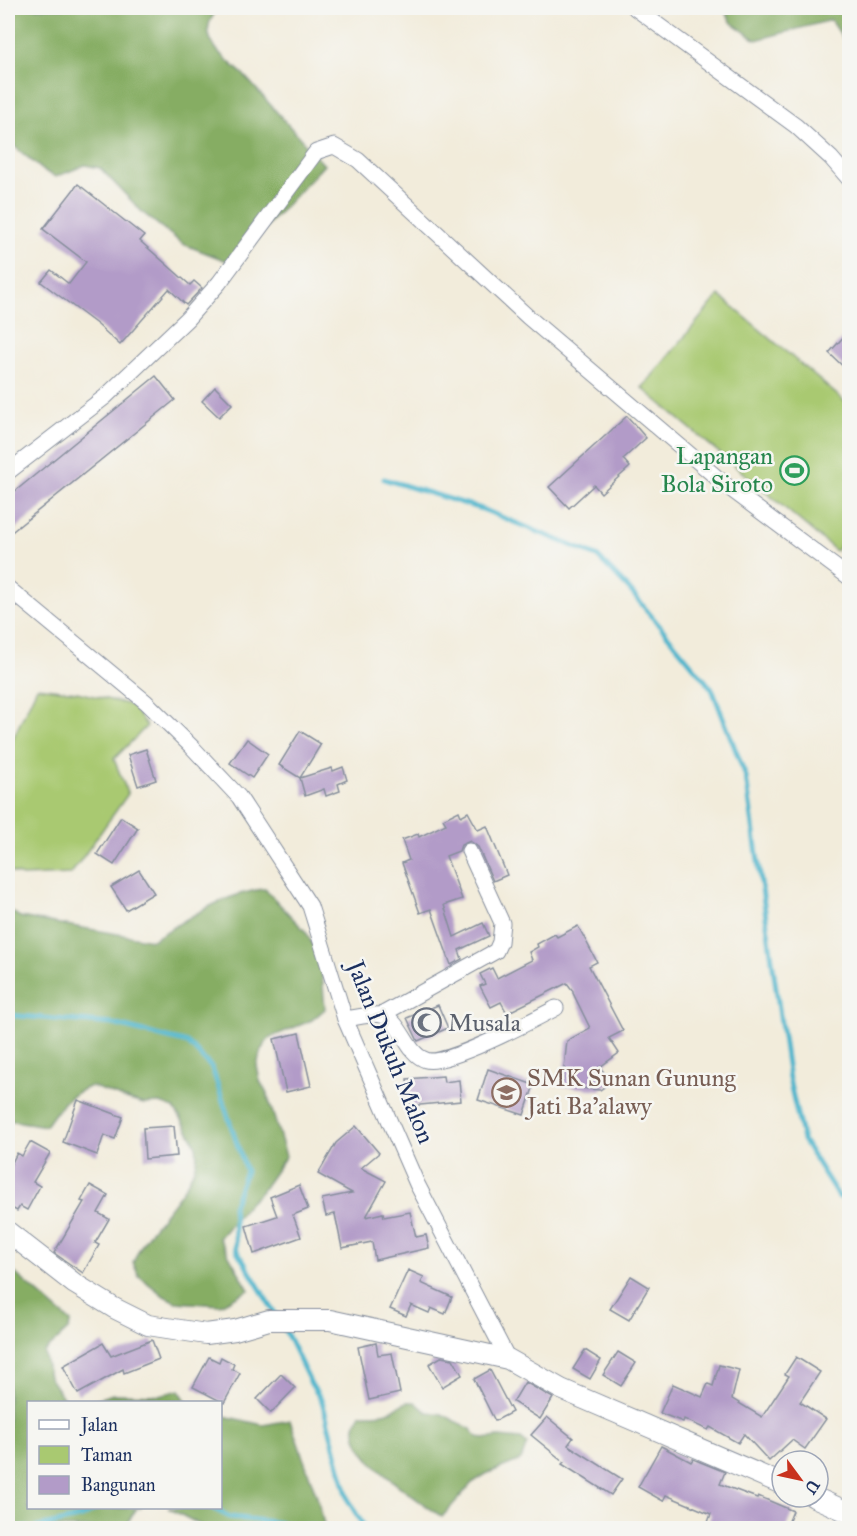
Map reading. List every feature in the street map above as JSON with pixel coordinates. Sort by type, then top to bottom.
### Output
[{"type":"street","points":[[635,8],[796,126],[831,158],[849,180]]},
{"type":"street","points":[[8,472],[105,397],[188,319],[219,283],[316,152],[334,146],[358,160],[528,317],[728,487],[849,578]]},
{"type":"street","name":"Jalan Dukuh Malon","points":[[8,588],[146,702],[192,747],[239,797],[310,906],[345,1019],[417,1184],[508,1359]]},
{"type":"street","points":[[345,1019],[381,1015],[496,951],[500,942],[502,924],[469,851]]},
{"type":"street","points":[[381,1015],[392,1021],[420,1058],[434,1062],[502,1036],[556,1008]]},
{"type":"street","points":[[8,1232],[75,1284],[114,1308],[148,1325],[206,1334],[235,1330],[276,1319],[330,1320],[508,1359],[561,1389],[770,1479]]},
{"type":"street","points":[[830,1504],[849,1513]]},
{"type":"green space","points":[[8,8],[218,8],[211,18],[208,32],[214,46],[243,74],[324,165],[266,227],[229,262],[183,244],[143,213],[100,168],[85,165],[56,177],[44,171],[8,141]]},
{"type":"green space","points":[[726,8],[849,8],[849,47],[831,20],[756,40],[732,23],[724,10]]},
{"type":"green space","name":"Lapangan Bola Siroto","points":[[719,295],[849,405],[849,535],[836,551],[642,388]]},
{"type":"green space","points":[[37,687],[77,692],[131,705],[147,726],[114,759],[128,794],[71,874],[22,876],[8,871],[8,749]]},
{"type":"green space","points":[[265,889],[306,932],[321,961],[325,1009],[312,1020],[269,1038],[261,1050],[257,1066],[260,1081],[267,1094],[286,1156],[261,1192],[219,1238],[249,1290],[220,1305],[176,1302],[164,1296],[139,1276],[133,1263],[143,1242],[181,1192],[194,1167],[197,1155],[195,1144],[174,1108],[160,1103],[144,1104],[91,1086],[76,1093],[65,1102],[46,1126],[8,1120],[8,909],[20,917],[152,940],[220,901],[250,891]]},
{"type":"green space","points":[[8,1267],[71,1322],[68,1330],[44,1352],[49,1377],[65,1401],[27,1401],[27,1509],[136,1509],[124,1528],[8,1528]]},
{"type":"green space","points":[[179,1390],[186,1401],[90,1401],[113,1394],[159,1395]]},
{"type":"green space","points":[[407,1402],[415,1402],[427,1412],[442,1414],[471,1429],[476,1436],[483,1439],[499,1437],[521,1439],[527,1444],[521,1460],[486,1474],[472,1483],[442,1517],[388,1478],[364,1452],[357,1440],[355,1425],[361,1414],[385,1413]]},
{"type":"green space","points":[[222,1417],[263,1425],[290,1420],[317,1497],[325,1528],[206,1528],[170,1509],[222,1509]]},
{"type":"building","points":[[78,184],[144,236],[140,241],[190,285],[194,281],[202,288],[186,305],[169,289],[120,345],[98,325],[41,282],[51,270],[69,284],[86,262],[43,229]]},
{"type":"building","points":[[849,331],[849,372],[829,353]]},
{"type":"building","points":[[156,376],[175,400],[8,535],[8,497]]},
{"type":"building","points":[[215,387],[232,404],[219,417],[202,401]]},
{"type":"building","points":[[627,416],[646,438],[623,459],[630,467],[601,493],[594,485],[569,508],[549,487]]},
{"type":"building","points":[[300,731],[321,744],[300,778],[279,765]]},
{"type":"building","points":[[247,739],[268,754],[252,778],[230,763]]},
{"type":"building","points":[[146,749],[156,780],[138,786],[128,755]]},
{"type":"building","points":[[343,767],[347,780],[338,784],[340,791],[326,796],[324,789],[305,796],[300,778]]},
{"type":"building","points":[[459,811],[461,816],[468,812],[478,830],[487,826],[507,875],[493,881],[478,847],[470,841],[461,845],[459,851],[446,856],[462,899],[444,905],[454,937],[483,923],[489,936],[459,950],[462,959],[451,965],[431,909],[420,913],[402,863],[409,860],[402,840],[418,834],[419,837],[446,824],[443,819]]},
{"type":"building","points":[[121,817],[138,828],[114,865],[97,854]]},
{"type":"building","points":[[139,870],[154,893],[126,910],[111,887]]},
{"type":"building","points":[[578,926],[597,962],[589,966],[623,1031],[609,1038],[619,1053],[600,1067],[611,1082],[600,1090],[562,1086],[567,1041],[590,1028],[567,983],[507,1013],[501,1002],[491,1007],[480,986],[485,984],[480,974],[492,968],[497,978],[532,960],[529,952],[538,947],[537,944],[555,934],[557,937]]},
{"type":"building","name":"Musala","points":[[438,1005],[448,1028],[418,1041],[407,1018]]},
{"type":"building","points":[[299,1033],[311,1086],[286,1092],[274,1039]]},
{"type":"building","name":"SMK Sunan Gunung Jati Ba'alawy","points":[[488,1069],[534,1085],[524,1115],[478,1100]]},
{"type":"building","points":[[443,1076],[444,1082],[459,1080],[461,1101],[410,1106],[407,1079]]},
{"type":"building","points":[[78,1100],[123,1117],[115,1139],[104,1135],[97,1155],[63,1142]]},
{"type":"building","points":[[174,1126],[177,1156],[145,1159],[143,1128]]},
{"type":"building","points":[[356,1126],[379,1153],[361,1168],[386,1181],[366,1217],[383,1213],[384,1217],[410,1212],[416,1237],[426,1235],[429,1248],[375,1260],[372,1242],[342,1248],[335,1214],[326,1216],[322,1199],[352,1193],[318,1174],[336,1143]]},
{"type":"building","points":[[30,1142],[50,1153],[33,1182],[40,1186],[27,1210],[20,1206],[17,1211],[8,1206],[8,1170],[17,1153],[22,1156]]},
{"type":"building","points":[[90,1185],[108,1195],[98,1213],[109,1219],[95,1243],[99,1245],[83,1273],[54,1253],[84,1202],[81,1201]]},
{"type":"building","points":[[299,1185],[308,1209],[293,1215],[301,1237],[254,1254],[246,1226],[277,1216],[270,1197]]},
{"type":"building","points":[[408,1270],[424,1277],[421,1283],[452,1297],[445,1314],[431,1308],[429,1313],[411,1305],[406,1316],[390,1309]]},
{"type":"building","points":[[631,1276],[649,1287],[629,1320],[610,1309]]},
{"type":"building","points":[[152,1340],[159,1359],[124,1373],[123,1369],[78,1394],[63,1366],[103,1343],[111,1356]]},
{"type":"building","points":[[376,1343],[378,1355],[392,1353],[400,1393],[369,1400],[358,1347]]},
{"type":"building","points":[[585,1350],[601,1360],[590,1379],[573,1369]]},
{"type":"building","points":[[618,1352],[636,1363],[621,1386],[603,1375]]},
{"type":"building","points":[[209,1357],[219,1362],[221,1357],[234,1364],[232,1369],[240,1373],[224,1403],[193,1387]]},
{"type":"building","points":[[441,1357],[453,1359],[462,1375],[442,1387],[429,1364]]},
{"type":"building","points":[[796,1357],[820,1372],[800,1402],[826,1419],[805,1449],[792,1440],[782,1449],[770,1449],[769,1461],[744,1434],[738,1443],[710,1427],[708,1430],[684,1419],[683,1422],[660,1413],[673,1384],[702,1397],[708,1384],[713,1386],[719,1365],[739,1370],[732,1399],[762,1417],[789,1376],[785,1374]]},
{"type":"building","points":[[490,1370],[512,1412],[495,1421],[474,1379]]},
{"type":"building","points":[[281,1374],[295,1388],[271,1413],[257,1399]]},
{"type":"building","points":[[525,1382],[553,1398],[540,1419],[513,1402]]},
{"type":"building","points":[[547,1417],[573,1438],[568,1445],[622,1479],[611,1495],[562,1464],[564,1462],[531,1435]]},
{"type":"building","points":[[661,1446],[691,1462],[693,1459],[725,1472],[720,1484],[770,1501],[770,1509],[793,1511],[786,1528],[706,1528],[711,1514],[666,1495],[663,1501],[638,1487]]},
{"type":"waterway","points":[[384,479],[482,509],[597,556],[629,589],[712,689],[746,777],[789,1079],[803,1140],[839,1197],[850,1199]]},
{"type":"waterway","points":[[8,1015],[113,1024],[188,1043],[212,1068],[246,1171],[233,1206],[236,1249],[276,1315]]},
{"type":"waterway","points":[[283,1326],[311,1384],[322,1401],[349,1502],[365,1528]]},
{"type":"waterway","points":[[35,1528],[82,1517],[95,1509]]},
{"type":"waterway","points":[[214,1509],[230,1517],[325,1528]]},
{"type":"waterway","points":[[340,1528],[364,1526]]},
{"type":"waterway","points":[[8,1527],[28,1528]]},
{"type":"place","name":"Lapangan Bola Siroto","points":[[794,470]]},
{"type":"place","name":"Musala","points":[[427,1023]]},
{"type":"place","name":"SMK Sunan Gunung Jati Ba'alawy","points":[[506,1092]]}]
